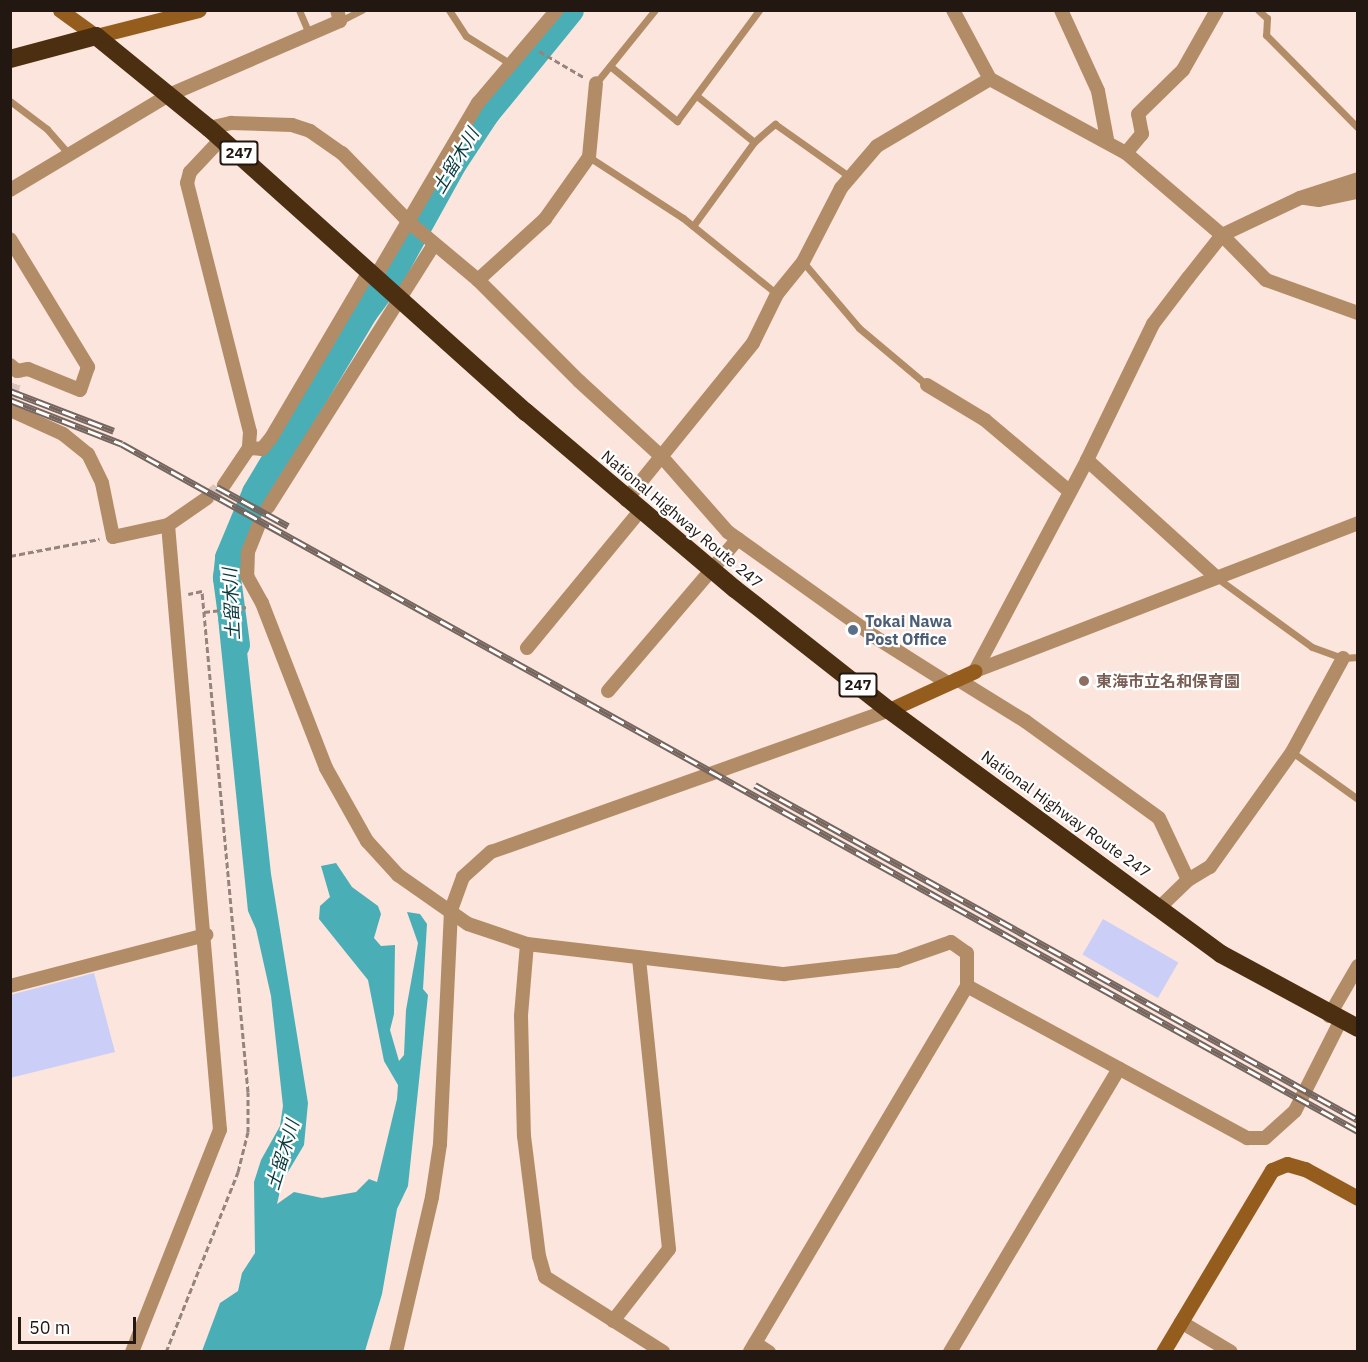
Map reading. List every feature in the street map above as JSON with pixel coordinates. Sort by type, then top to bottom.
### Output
[{"type":"highway","points":[[10,59],[96,36]]},
{"type":"highway","name":"National Highway Route 247","points":[[96,36],[215,133],[373,273],[396,297],[633,506],[889,710],[1221,954],[1335,1018],[1358,1028]]},
{"type":"street","points":[[60,10],[96,36],[199,10]]},
{"type":"street","points":[[249,448],[262,449],[271,438],[373,273],[410,223],[449,149],[478,103],[557,10]]},
{"type":"street","points":[[953,10],[990,79],[1107,139],[1222,235],[1266,280],[1358,313]]},
{"type":"street","points":[[1061,10],[1098,91],[1107,139]]},
{"type":"street","points":[[1126,153],[1142,134],[1138,114],[1183,70],[1217,10]]},
{"type":"street","points":[[10,190],[68,153],[169,95],[309,34],[339,16]]},
{"type":"street","points":[[527,648],[633,506],[662,457],[753,343],[777,294],[803,262],[850,177],[877,146],[990,79]]},
{"type":"street","points":[[478,280],[545,219],[589,157],[596,83]]},
{"type":"street","points":[[224,485],[249,448],[250,432],[187,183],[190,172],[215,133],[231,123],[272,124],[310,131],[342,153],[410,223],[478,280],[579,381],[662,457],[738,539],[875,637],[1024,721],[1159,818],[1188,880]]},
{"type":"street","points":[[975,671],[1087,460],[1153,324],[1222,235],[1300,198],[1358,179]]},
{"type":"street","points":[[1300,198],[1320,200],[1358,192]]},
{"type":"street","points":[[10,239],[88,367],[80,390],[28,369],[17,371],[10,365]]},
{"type":"street","points":[[268,507],[432,242]]},
{"type":"street","points":[[927,385],[985,420],[1069,491]]},
{"type":"street","points":[[10,410],[63,434],[88,454],[102,483],[113,537],[168,525],[207,498]]},
{"type":"street","points":[[1087,460],[1215,576]]},
{"type":"street","points":[[396,1352],[432,1197],[440,1144],[451,910],[463,877],[491,852],[889,710],[975,671],[1215,576],[1358,523]]},
{"type":"street","points":[[132,1352],[220,1130],[206,935],[168,525]]},
{"type":"street","points":[[258,527],[248,552],[247,576],[262,603],[326,768],[367,841],[398,875],[488,934],[527,944],[784,974],[897,961],[951,942],[967,953],[967,986],[752,1347],[769,1352]]},
{"type":"street","points":[[608,691],[738,539]]},
{"type":"street","points":[[1160,907],[1188,880],[1210,867],[1292,752],[1343,658]]},
{"type":"street","points":[[10,986],[206,935]]},
{"type":"street","points":[[527,944],[521,1016],[524,1136],[539,1256],[545,1277],[663,1352]]},
{"type":"street","points":[[613,1321],[669,1249],[639,958]]},
{"type":"street","points":[[967,986],[1247,1138],[1265,1138],[1295,1111],[1358,966]]},
{"type":"street","points":[[950,1352],[1119,1070]]},
{"type":"street","points":[[1163,1352],[1272,1170],[1287,1164],[1305,1169],[1358,1198]]},
{"type":"street","points":[[1181,1322],[1231,1352]]},
{"type":"lane","points":[[299,10],[309,34]]},
{"type":"lane","points":[[339,16],[363,10]]},
{"type":"lane","points":[[449,10],[466,36],[511,64]]},
{"type":"lane","points":[[596,83],[655,10]]},
{"type":"lane","points":[[610,66],[677,121],[759,10]]},
{"type":"lane","points":[[1258,10],[1267,18],[1266,35],[1358,128]]},
{"type":"lane","points":[[697,96],[754,142]]},
{"type":"lane","points":[[10,101],[47,129],[68,153]]},
{"type":"lane","points":[[693,226],[754,142],[775,124],[850,177]]},
{"type":"lane","points":[[589,157],[693,226],[777,294]]},
{"type":"lane","points":[[803,262],[859,328],[927,385]]},
{"type":"lane","points":[[1215,576],[1312,647],[1343,658],[1358,657]]},
{"type":"lane","points":[[1292,752],[1358,799]]},
{"type":"path","points":[[544,56],[596,83]]},
{"type":"path","points":[[10,556],[113,537]]},
{"type":"path","points":[[204,612],[262,603]]},
{"type":"water","points":[[242,605],[271,874],[308,1103],[304,1145],[282,1182],[277,1204],[294,1192],[322,1198],[356,1192],[369,1179],[377,1182],[397,1099],[398,1085],[384,1061],[368,980],[319,919],[320,906],[330,897],[321,866],[336,863],[352,887],[378,906],[381,914],[374,938],[381,946],[395,945],[394,1014],[390,1030],[399,1061],[404,1055],[406,1010],[418,943],[407,912],[420,914],[427,924],[423,989],[428,995],[408,1186],[397,1209],[382,1294],[365,1351],[202,1351],[220,1303],[238,1291],[242,1273],[255,1253],[254,1182],[261,1160],[280,1126],[283,1106],[271,996],[256,929],[248,911],[217,608]]},
{"type":"building","points":[[1103,919],[1178,962],[1158,998],[1082,955]]},
{"type":"building","points":[[94,973],[115,1052],[10,1078],[10,995]]},
{"type":"waterway","name":"土留木川","points":[[236,645],[227,578],[229,558],[256,493],[364,312],[390,277],[453,163],[486,113],[570,10]]},
{"type":"tunnel","points":[[10,397],[17,371]]},
{"type":"tunnel","points":[[207,498],[224,485]]},
{"type":"railway","points":[[10,391],[114,431]]},
{"type":"railway","points":[[10,400],[122,444],[1358,1131]]},
{"type":"railway","points":[[217,487],[288,526]]},
{"type":"railway","points":[[755,785],[1358,1120]]},
{"type":"place","name":"Tokai Nawa Post Office","points":[[853,630]]},
{"type":"place","name":"東海市立名和保育園","points":[[1084,681]]}]
